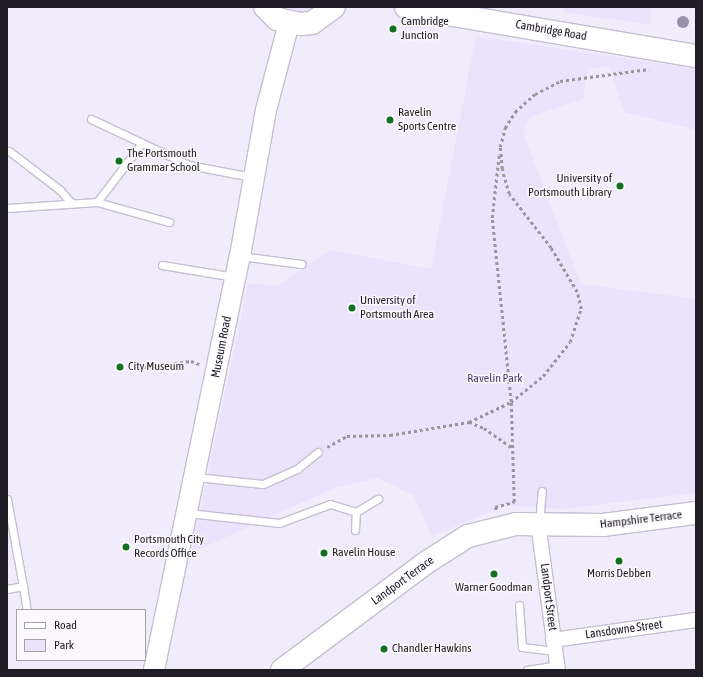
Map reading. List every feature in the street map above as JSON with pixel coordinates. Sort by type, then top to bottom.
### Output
[{"type":"main road","points":[[265,7],[289,23],[312,23],[334,7]]},
{"type":"main road","name":"Cambridge Road","points":[[406,7],[688,54]]},
{"type":"main road","name":"Museum Road","points":[[154,670],[196,477],[236,277],[266,110],[289,23]]},
{"type":"main road","name":"Hampshire Terrace","points":[[538,523],[603,526],[696,513]]},
{"type":"main road","name":"Landport Terrace","points":[[282,670],[424,564],[468,536],[498,526],[538,523]]},
{"type":"street","name":"Landport Street","points":[[538,523],[558,668]]},
{"type":"street","name":"Lansdowne Street","points":[[554,643],[696,620]]},
{"type":"lane","points":[[91,119],[189,165],[254,177]]},
{"type":"lane","points":[[97,202],[142,143]]},
{"type":"lane","points":[[9,151],[60,190],[72,204]]},
{"type":"lane","points":[[7,208],[97,202],[169,222]]},
{"type":"lane","points":[[240,256],[302,264]]},
{"type":"lane","points":[[162,265],[236,277]]},
{"type":"lane","points":[[196,477],[263,484],[297,469],[318,452]]},
{"type":"lane","points":[[538,523],[542,491]]},
{"type":"lane","points":[[7,499],[27,609]]},
{"type":"lane","points":[[188,513],[279,523],[330,504],[356,512],[378,499]]},
{"type":"lane","points":[[355,530],[356,512]]},
{"type":"lane","points":[[7,589],[23,586]]},
{"type":"lane","points":[[519,605],[522,647],[547,650],[554,643]]},
{"type":"lane","points":[[527,670],[558,668]]},
{"type":"path","points":[[498,526],[495,507],[514,502],[512,402],[492,218],[500,147],[505,128],[515,112],[535,94],[560,81],[650,68],[688,54]]},
{"type":"path","points":[[318,452],[347,436],[390,435],[469,422],[512,402],[543,376],[570,342],[581,309],[577,292],[551,248],[509,194],[500,147]]},
{"type":"path","points":[[144,367],[191,361],[217,370]]},
{"type":"path","points":[[469,422],[484,428],[513,448]]},
{"type":"shaded area","name":"University of Portsmouth Area","points":[[7,7],[696,7],[696,670],[7,670]]},
{"type":"green space","points":[[273,7],[322,7],[308,17]]},
{"type":"green space","points":[[565,7],[652,7],[649,25],[564,12]]},
{"type":"green space","name":"Ravelin Park","points":[[476,36],[696,69],[696,130],[624,112],[609,67],[588,68],[583,99],[530,117],[523,133],[581,284],[696,299],[696,493],[562,509],[507,505],[432,536],[414,496],[378,478],[334,488],[191,553],[248,284],[278,285],[331,250],[431,269]]},
{"type":"place","name":"Cambridge Junction","points":[[393,29]]},
{"type":"place","name":"Ravelin Sports Centre","points":[[390,120]]},
{"type":"place","name":"The Portsmouth Grammar School","points":[[119,161]]},
{"type":"place","name":"University of Portsmouth Library","points":[[620,186]]},
{"type":"place","name":"University of Portsmouth Area","points":[[352,308]]},
{"type":"place","name":"City Museum","points":[[120,367]]},
{"type":"place","name":"Portsmouth City Records Office","points":[[126,547]]},
{"type":"place","name":"Ravelin House","points":[[324,553]]},
{"type":"place","name":"Morris Debben","points":[[619,561]]},
{"type":"place","name":"Warner Goodman","points":[[494,574]]},
{"type":"place","name":"Chandler Hawkins","points":[[384,649]]}]
